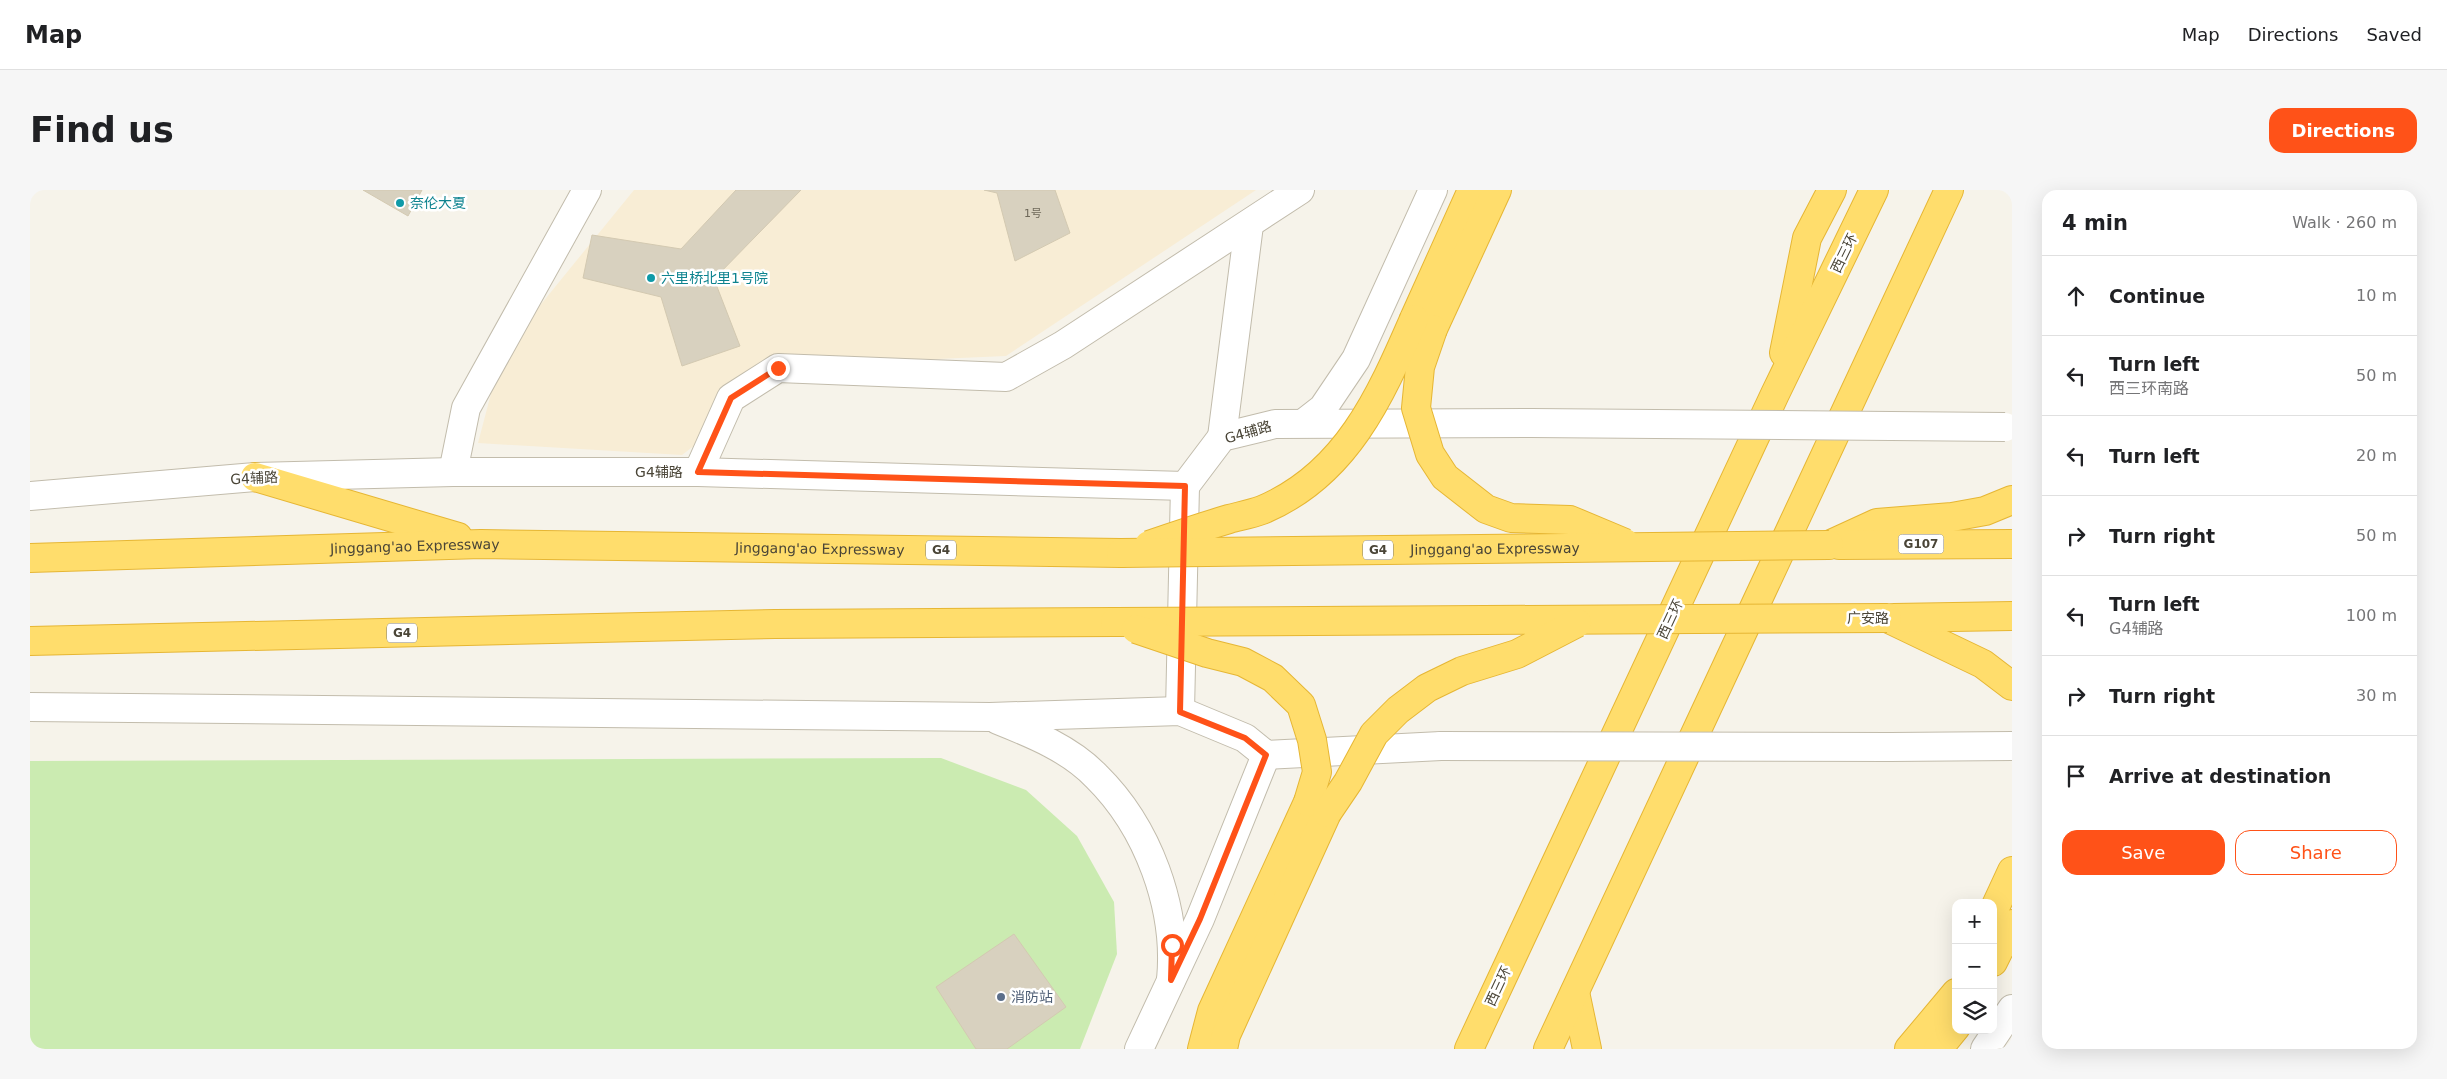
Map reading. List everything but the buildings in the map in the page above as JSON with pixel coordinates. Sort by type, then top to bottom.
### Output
[{"type":"highway","points":[[1472,190],[1423,324],[1416,408],[1430,454],[1445,477],[1486,509],[1512,518],[1570,520],[1636,548]]},
{"type":"highway","points":[[1121,553],[1261,510],[1285,498],[1330,465],[1352,441],[1423,324],[1497,190]]},
{"type":"highway","points":[[1775,394],[1808,238],[1832,190]]},
{"type":"highway","name":"西三环","points":[[1469,1049],[1775,394],[1874,190]]},
{"type":"highway","points":[[1548,1049],[1949,190]]},
{"type":"highway","points":[[255,477],[481,544]]},
{"type":"highway","points":[[1829,545],[1877,523],[1952,517],[1985,511],[2012,500]]},
{"type":"highway","name":"Jinggang'ao Expressway","points":[[30,558],[481,544],[1121,553],[1760,546]]},
{"type":"highway","name":"G107","points":[[1760,546],[2012,544]]},
{"type":"highway","name":"广安路","points":[[1580,621],[2012,616]]},
{"type":"highway","points":[[1887,618],[1983,664],[2012,686]]},
{"type":"highway","points":[[1202,1049],[1212,1011],[1318,808],[1348,782],[1374,734],[1398,710],[1427,688],[1480,665],[1517,654],[1580,621]]},
{"type":"highway","name":"G4","points":[[30,641],[775,624],[1580,621]]},
{"type":"highway","points":[[1115,622],[1207,653],[1242,662],[1273,678],[1300,705],[1312,740],[1317,772],[1318,808],[1226,1035],[1223,1049]]},
{"type":"highway","points":[[1997,903],[2012,871]]},
{"type":"highway","points":[[1997,954],[2012,924]]},
{"type":"highway","points":[[1575,992],[1587,1049]]},
{"type":"highway","points":[[1909,1049],[1952,998]]},
{"type":"highway","points":[[1938,1049],[1952,1032]]},
{"type":"street","points":[[453,472],[466,408],[587,190]]},
{"type":"street","points":[[698,472],[731,398],[778,368],[1006,377],[1064,345],[1248,226],[1300,190]]},
{"type":"street","points":[[1305,422],[1323,408],[1356,359],[1433,190]]},
{"type":"street","points":[[1222,437],[1248,226]]},
{"type":"street","name":"G4辅路","points":[[30,496],[255,477],[453,472],[698,472],[1185,486],[1222,437],[1275,424],[1305,422],[2009,427]]},
{"type":"street","points":[[1180,712],[1185,486]]},
{"type":"street","points":[[30,707],[990,717],[1180,712],[1245,738],[1266,755],[1441,746],[2012,746]]},
{"type":"street","points":[[990,717],[1028,732],[1064,751],[1096,775],[1122,806],[1145,846],[1164,894],[1172,945],[1171,980]]},
{"type":"street","points":[[1139,1049],[1200,919],[1266,755]]},
{"type":"street","points":[[1985,1049],[2012,1009]]},
{"type":"shaded area","points":[[634,190],[1256,190],[1006,356],[799,365],[682,455],[478,443],[502,352]]},
{"type":"green space","points":[[941,758],[1026,790],[1077,836],[1114,902],[1117,954],[1080,1049],[30,1049],[30,761]]},
{"type":"place","name":"奈伦大夏","points":[[400,203]]},
{"type":"place","name":"六里桥北里1号院","points":[[651,278]]},
{"type":"place","name":"消防站","points":[[1001,997]]},
{"type":"route","points":[[778,368],[731,398],[698,472],[1046,484],[1185,486],[1180,712],[1245,738],[1266,755],[1200,919],[1171,980],[1173,963],[1172,945]]}]
